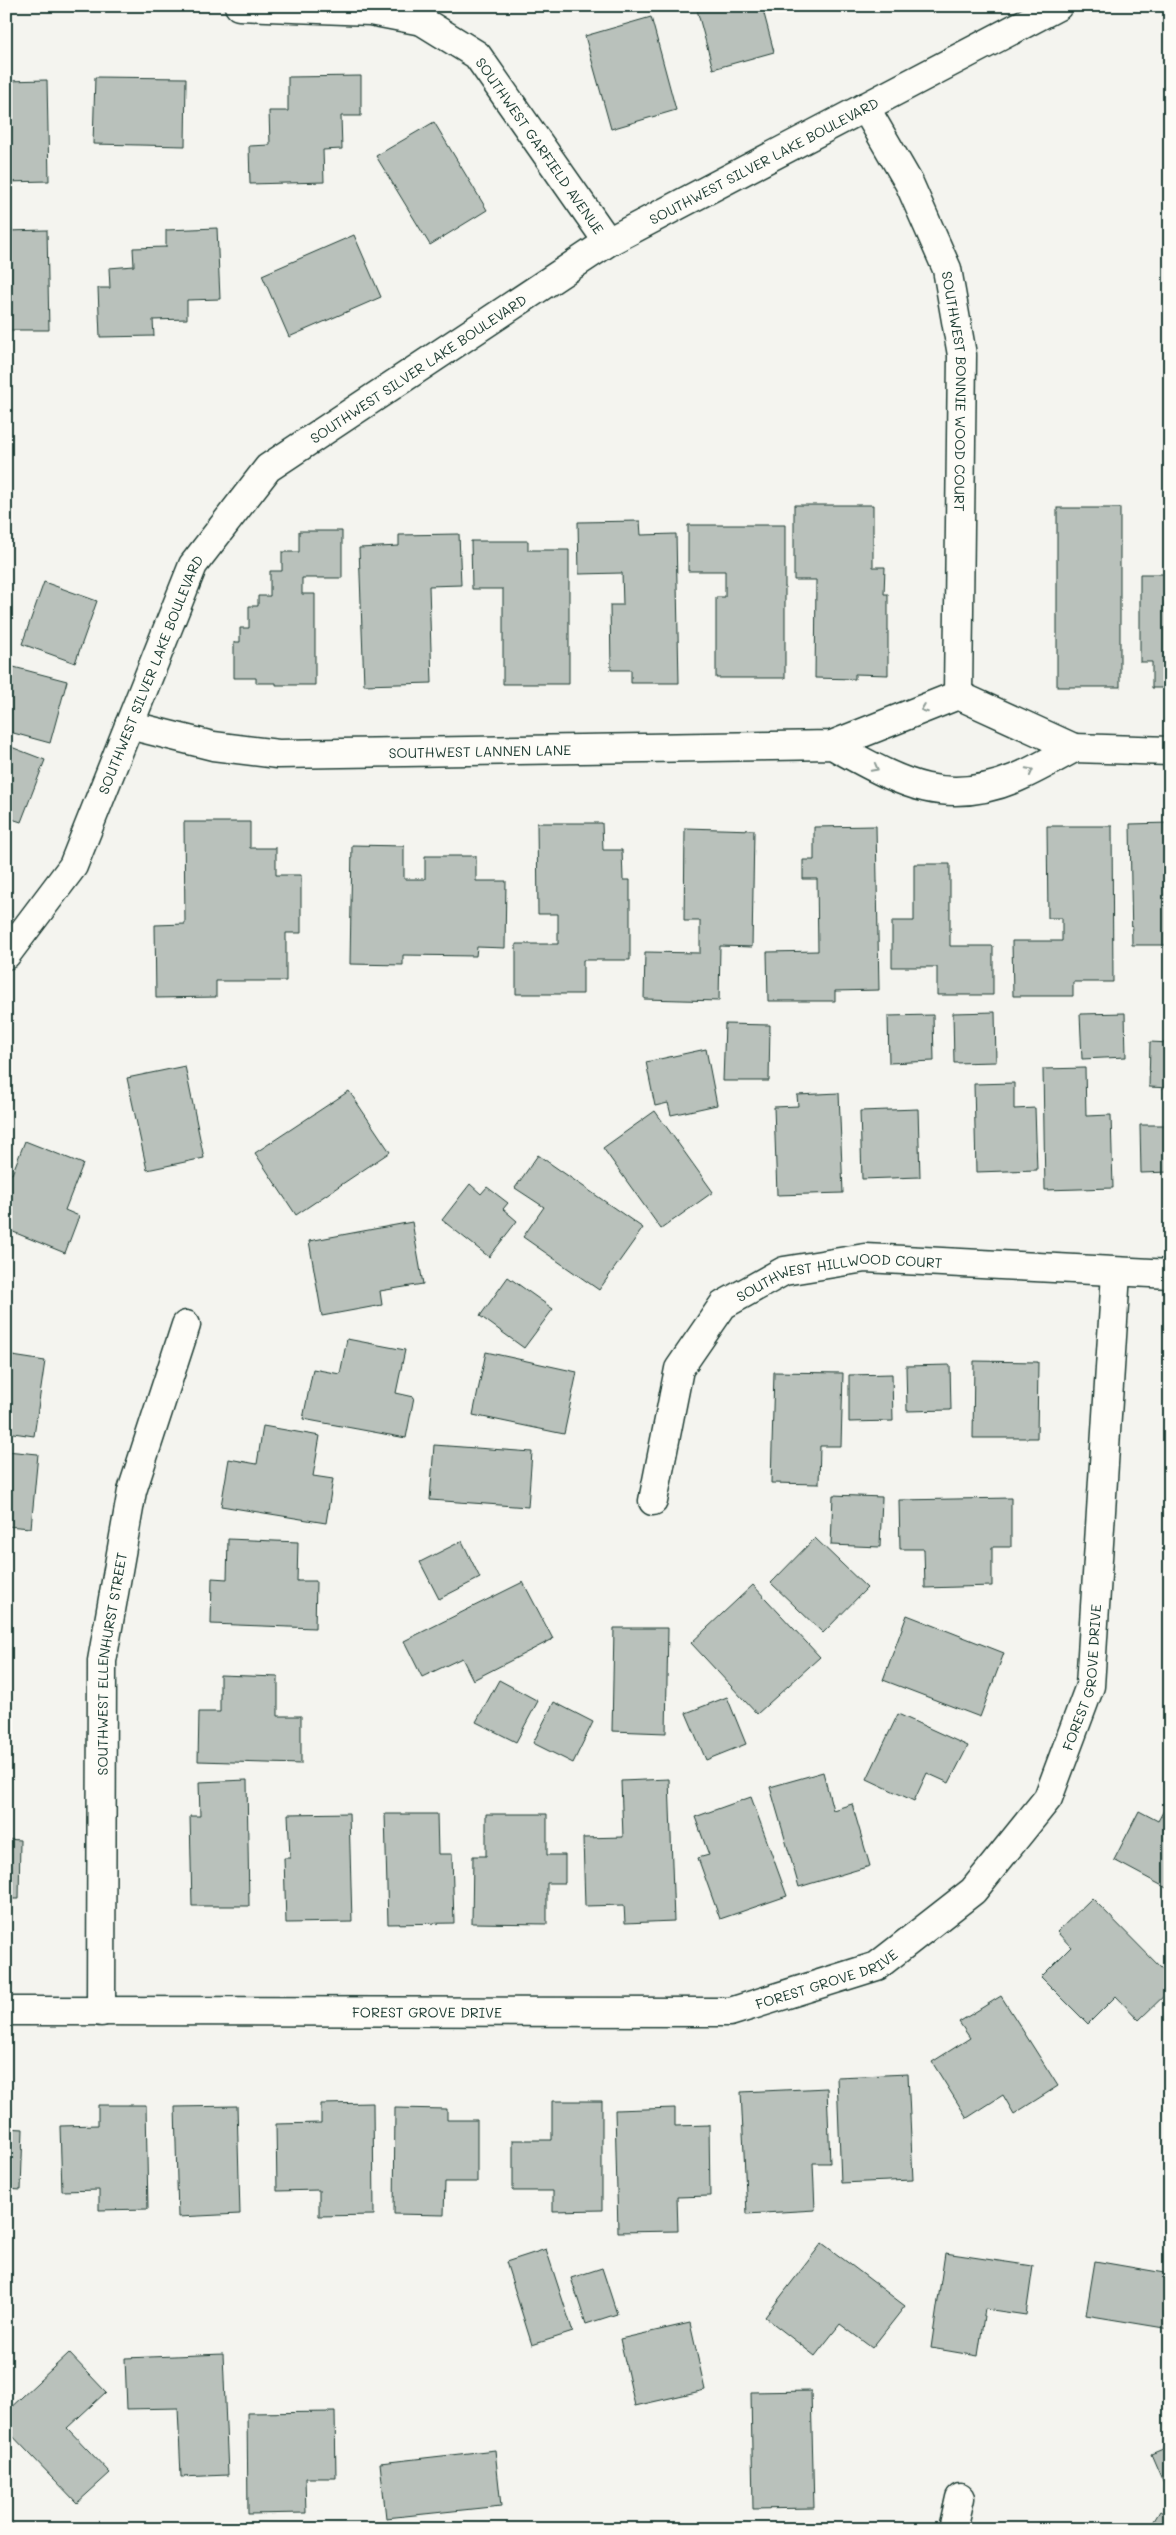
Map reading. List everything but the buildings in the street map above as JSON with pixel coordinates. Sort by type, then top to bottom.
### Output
[{"type":"street","name":"SOUTHWEST GARFIELD AVENUE","points":[[239,6],[370,11],[422,21],[478,55],[608,242]]},
{"type":"street","name":"SOUTHWEST SILVER LAKE BOULEVARD","points":[[6,955],[73,866],[193,565],[268,468],[608,242],[1058,6]]},
{"type":"street","name":"SOUTHWEST BONNIE WOOD COURT","points":[[865,107],[909,183],[948,269],[962,356],[958,696]]},
{"type":"street","name":"SOUTHWEST LANNEN LANE","points":[[129,726],[213,746],[278,754],[832,745],[958,696],[1074,748],[1170,751]]},
{"type":"street","name":"SOUTHWEST LANNEN LANE","points":[[832,745],[892,777],[916,786],[953,793],[1016,779],[1074,748]]},
{"type":"street","name":"SOUTHWEST HILLWOOD COURT","points":[[653,1501],[678,1369],[723,1305],[784,1271],[865,1258],[1116,1273],[1170,1274]]},
{"type":"street","name":"FOREST GROVE DRIVE","points":[[6,2011],[730,2012],[877,1966],[973,1891],[1048,1798],[1090,1686],[1116,1273]]},
{"type":"street","name":"SOUTHWEST ELLENHURST STREET","points":[[101,2012],[102,1661],[132,1492],[186,1325]]},
{"type":"street","points":[[953,2529],[960,2498]]}]
